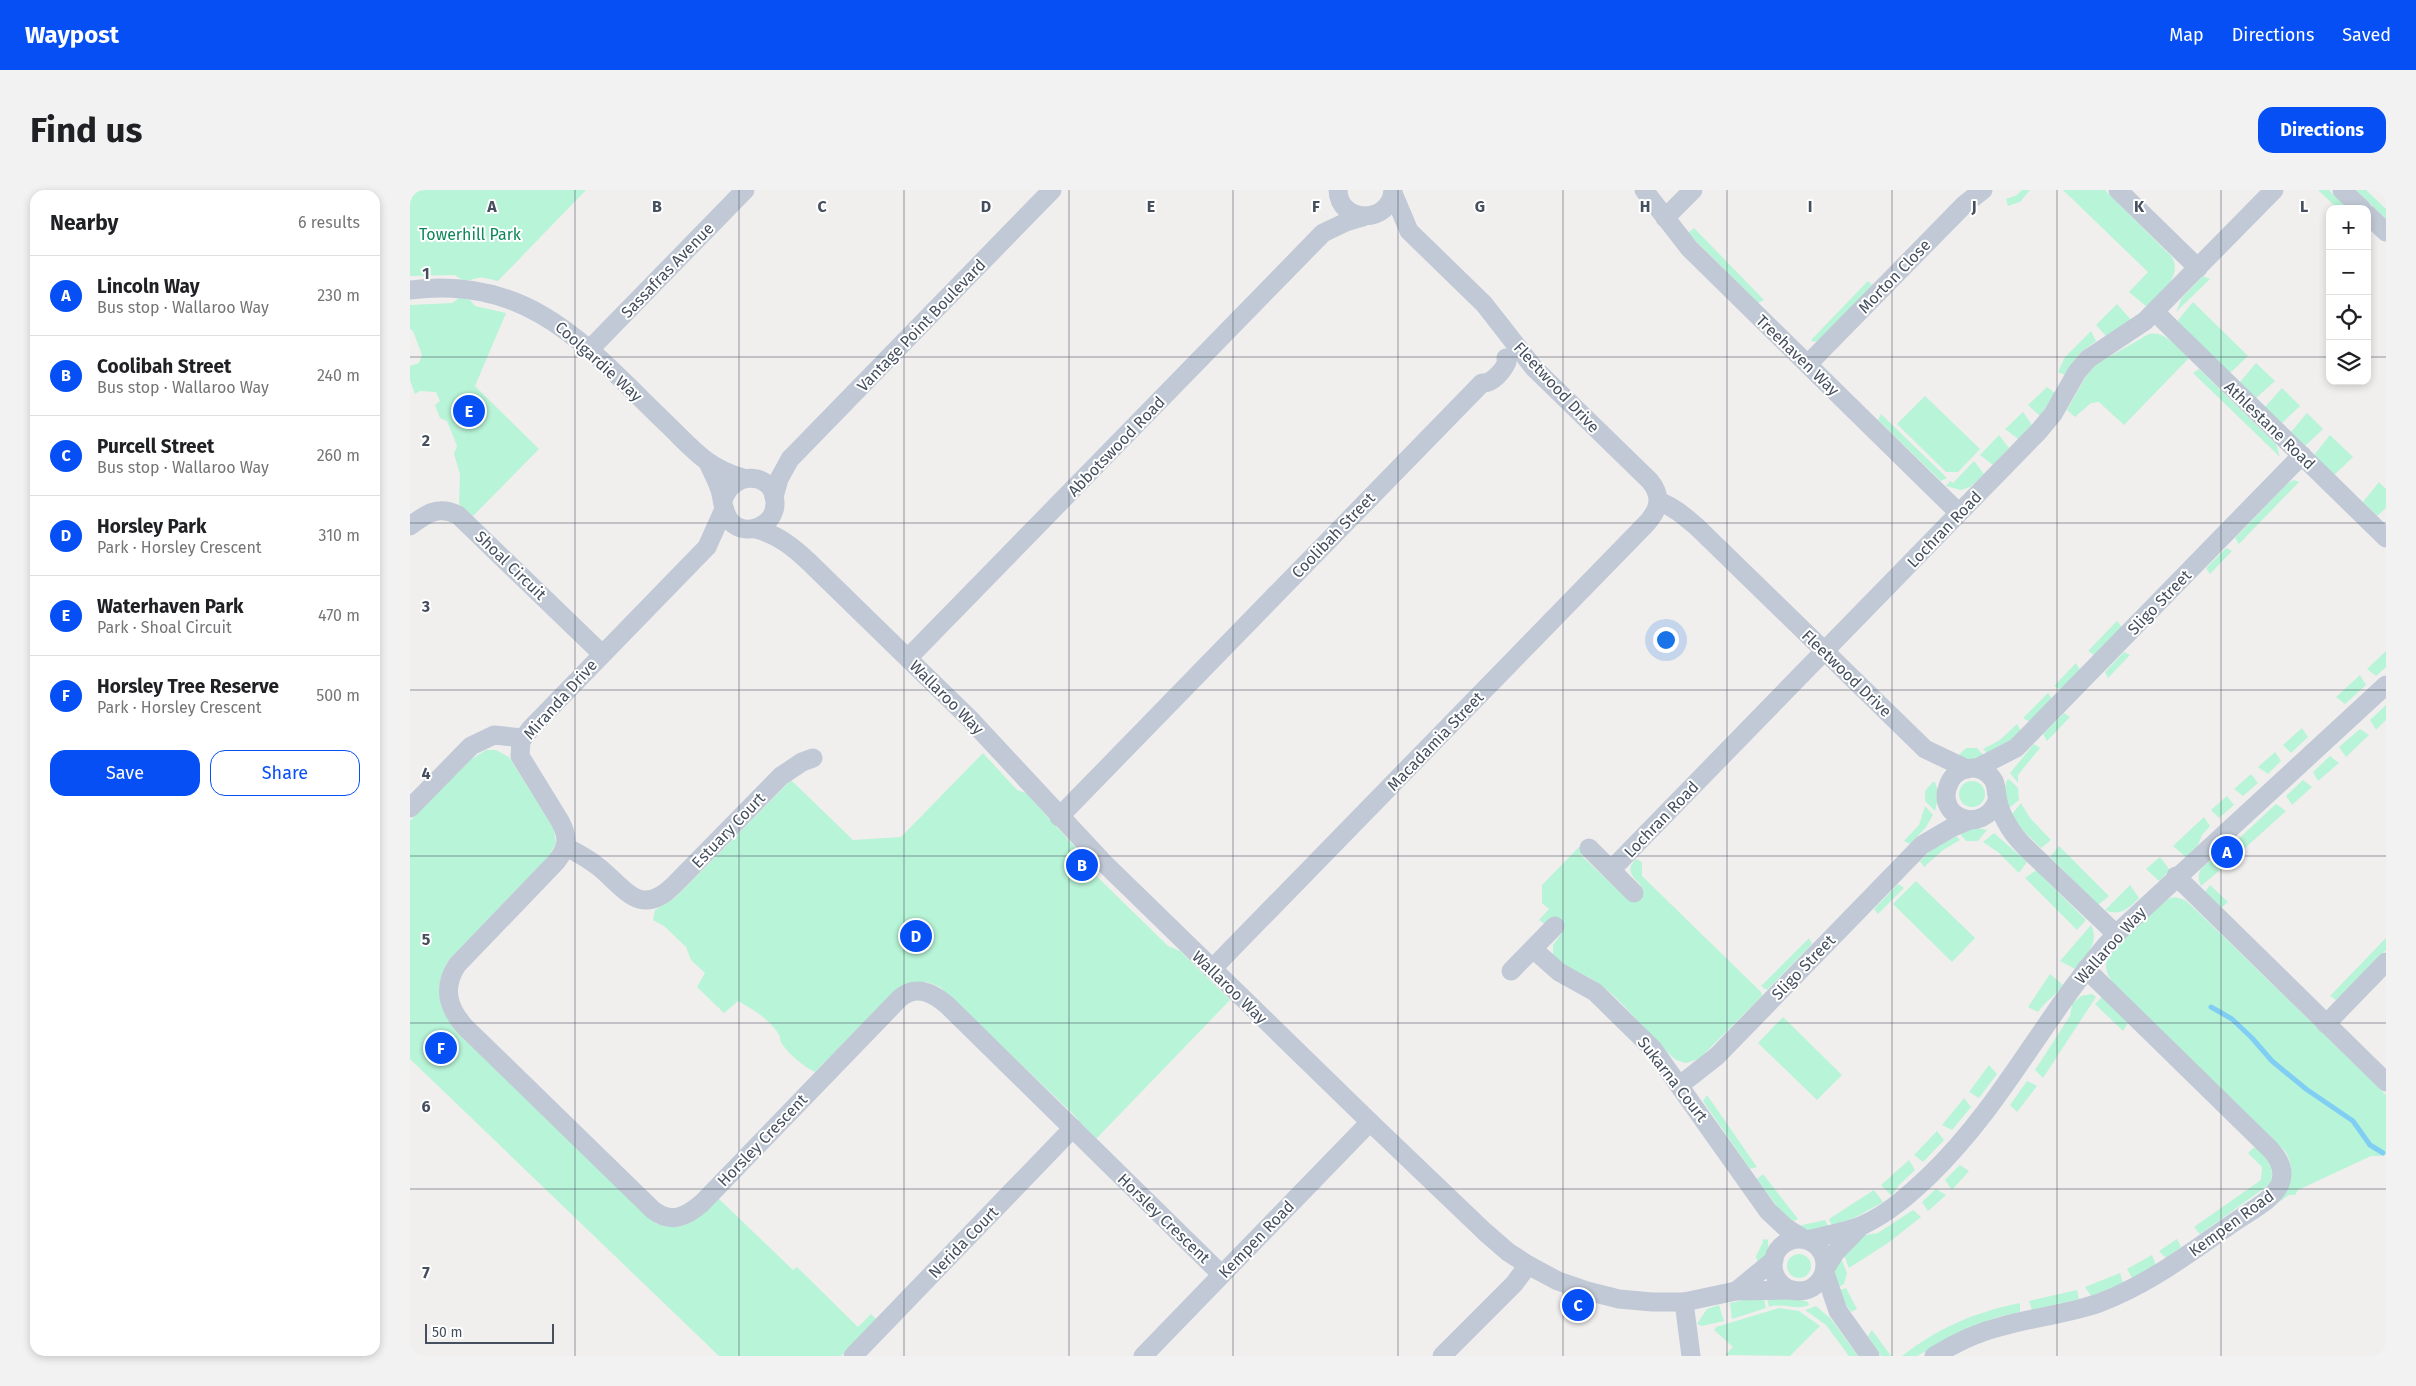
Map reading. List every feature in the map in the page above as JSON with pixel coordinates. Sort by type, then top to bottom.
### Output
[{"type":"street","name":"Sassafras Avenue","points":[[590,349],[745,190]]},
{"type":"street","name":"Vantage Point Boulevard","points":[[774,502],[780,479],[790,459],[1052,190]]},
{"type":"street","name":"Fleetwood Drive","points":[[1338,190],[1342,203],[1347,210],[1409,230]]},
{"type":"street","name":"Abbotswood Road","points":[[1323,233],[1338,190]]},
{"type":"street","name":"Treehaven Way","points":[[1644,190],[1689,248],[1959,513]]},
{"type":"street","points":[[1665,218],[1693,190]]},
{"type":"street","name":"Morton Close","points":[[1808,364],[1965,204],[1983,190]]},
{"type":"street","points":[[2118,190],[2198,268]]},
{"type":"street","name":"Lochran Road","points":[[1612,870],[2047,422],[2077,372],[2088,359],[2136,328],[2155,312],[2274,190]]},
{"type":"street","points":[[2342,190],[2358,205]]},
{"type":"street","name":"Fleetwood Drive","points":[[1393,192],[1409,230],[1484,304],[1511,352],[1539,373],[1650,481],[1658,493],[1657,506],[1677,509],[1681,516],[1696,526],[1925,749],[1946,794]]},
{"type":"street","name":"Abbotswood Road","points":[[908,658],[1323,233],[1346,222],[1386,208],[1393,192]]},
{"type":"street","points":[[2371,218],[2386,232]]},
{"type":"street","name":"Coolgardie Way","points":[[410,290],[465,290],[506,298],[550,318],[590,349],[709,465],[724,505]]},
{"type":"street","name":"Athlestane Road","points":[[2155,312],[2386,538]]},
{"type":"street","name":"Coolibah Street","points":[[1059,817],[1482,383],[1482,376],[1498,359],[1511,352]]},
{"type":"street","name":"Sligo Street","points":[[1998,797],[2002,777],[2016,748],[2302,455]]},
{"type":"street","name":"Vantage Point Boulevard","points":[[747,478],[790,459]]},
{"type":"street","name":"Coolgardie Way","points":[[709,465],[747,478]]},
{"type":"street","points":[[747,478],[766,484],[774,502],[768,521],[751,529],[732,523],[724,505],[729,487],[747,478]]},
{"type":"street","name":"Wallaroo Way","points":[[774,502],[780,526],[790,544]]},
{"type":"street","name":"Miranda Drive","points":[[566,847],[566,832],[525,764],[521,743],[602,654],[707,547],[724,505]]},
{"type":"street","name":"Macadamia Street","points":[[1212,969],[1639,531],[1657,506]]},
{"type":"street","name":"Shoal Circuit","points":[[410,526],[432,511],[446,510],[458,515],[602,654]]},
{"type":"street","name":"Wallaroo Way","points":[[751,529],[778,537],[790,544],[982,732],[1059,817],[1212,969],[1490,1237],[1528,1265],[1573,1287],[1603,1296],[1652,1302],[1684,1302],[1736,1291],[1796,1291]]},
{"type":"street","name":"Miranda Drive","points":[[707,547],[751,529]]},
{"type":"street","name":"Wallaroo Way","points":[[1806,1240],[1861,1226],[1882,1215],[1906,1198],[1956,1149],[2009,1082],[2086,969],[2116,934],[2176,876],[2386,685]]},
{"type":"street","points":[[410,808],[464,752],[478,742],[494,735],[521,743]]},
{"type":"street","name":"Sligo Street","points":[[1972,768],[2016,748]]},
{"type":"street","name":"Fleetwood Drive","points":[[1925,749],[1972,768]]},
{"type":"street","name":"Estuary Court","points":[[566,847],[592,862],[630,896],[644,901],[659,898],[781,776],[796,765],[813,758]]},
{"type":"street","points":[[2016,838],[1998,797],[1997,786],[1989,774],[1972,768],[1952,777],[1946,794],[1948,804],[1957,816],[1974,820],[2016,838],[2116,934]]},
{"type":"street","name":"Sligo Street","points":[[1922,846],[1939,817],[1946,794]]},
{"type":"street","points":[[1974,820],[1990,813],[1998,797]]},
{"type":"street","name":"Sligo Street","points":[[1680,1085],[1717,1056],[1922,846],[1950,828],[1974,820]]},
{"type":"street","name":"Horsley Crescent","points":[[566,847],[556,862],[457,965],[450,979],[448,1003],[464,1028],[658,1214],[674,1219],[692,1212],[900,998],[912,992],[929,992],[940,999],[1221,1274]]},
{"type":"street","name":"Lochran Road","points":[[1588,848],[1634,893]]},
{"type":"street","points":[[2176,876],[2386,1082]]},
{"type":"street","points":[[1512,971],[1555,926]]},
{"type":"street","name":"Sukarna Court","points":[[1533,949],[1551,966],[1585,985],[1603,999],[1653,1049],[1768,1212],[1785,1227],[1806,1240]]},
{"type":"street","points":[[2326,1024],[2386,962]]},
{"type":"street","name":"Kempen Road","points":[[1931,1356],[1960,1341],[1988,1330],[2078,1310],[2136,1287],[2174,1264],[2264,1201],[2280,1184],[2282,1169],[2278,1158],[2272,1150],[2086,969]]},
{"type":"street","name":"Kempen Road","points":[[1143,1356],[1370,1122]]},
{"type":"street","name":"Nerida Court","points":[[853,1356],[1073,1128]]},
{"type":"street","name":"Sukarna Court","points":[[1768,1212],[1773,1232],[1774,1258]]},
{"type":"street","name":"Wallaroo Way","points":[[1825,1271],[1835,1254],[1861,1226]]},
{"type":"street","points":[[1838,1311],[1779,1282],[1773,1268],[1774,1258],[1786,1242],[1806,1240],[1822,1251],[1825,1271],[1838,1311],[1870,1356]]},
{"type":"street","name":"Wallaroo Way","points":[[1736,1291],[1774,1258]]},
{"type":"street","points":[[1442,1356],[1486,1313],[1528,1265]]},
{"type":"street","points":[[1796,1291],[1815,1286],[1825,1271]]},
{"type":"street","points":[[1684,1302],[1691,1356]]},
{"type":"green space","name":"Towerhill Park","points":[[410,190],[586,190],[498,281],[482,277],[466,280],[455,275],[410,276]]},
{"type":"green space","points":[[2022,190],[2030,190],[2020,202],[2008,206],[2006,199],[2017,195]]},
{"type":"green space","points":[[2063,190],[2105,190],[2172,257],[2175,271],[2169,284],[2147,307],[2129,292],[2148,272]]},
{"type":"green space","points":[[2318,190],[2329,190],[2344,205],[2334,205]]},
{"type":"green space","points":[[2356,190],[2366,190],[2386,209],[2386,219]]},
{"type":"green space","points":[[1694,228],[1764,300],[1758,303],[1688,233]]},
{"type":"green space","points":[[2203,276],[2210,279],[2176,312],[2182,298]]},
{"type":"green space","points":[[1868,281],[1872,285],[1821,339],[1814,342],[1811,340]]},
{"type":"green space","points":[[459,298],[470,300],[475,306],[506,313],[475,386],[539,449],[473,516],[459,504],[460,474],[454,454],[457,446],[447,421],[440,418],[435,405],[440,401],[436,392],[420,391],[415,394],[410,380],[410,366],[419,363],[422,355],[413,331],[410,329],[410,305],[452,303]]},
{"type":"green space","points":[[2193,302],[2248,356],[2230,373],[2180,324],[2178,320]]},
{"type":"green space","points":[[2117,304],[2132,321],[2106,336],[2096,325]]},
{"type":"green space","points":[[2091,331],[2096,341],[2080,353],[2065,375],[2058,372],[2065,357]]},
{"type":"green space","points":[[2155,333],[2166,337],[2189,358],[2124,425],[2099,402],[2091,403],[2075,417],[2067,410],[2085,378],[2095,365],[2149,334]]},
{"type":"green space","points":[[2256,363],[2275,381],[2256,398],[2240,382]]},
{"type":"green space","points":[[2199,369],[2276,444],[2280,457],[2193,373]]},
{"type":"green space","points":[[2047,387],[2055,393],[2040,416],[2028,405]]},
{"type":"green space","points":[[2282,388],[2300,406],[2282,423],[2265,407]]},
{"type":"green space","points":[[1925,396],[1980,449],[1958,472],[1946,472],[1897,424]]},
{"type":"green space","points":[[2023,412],[2032,425],[2018,439],[2005,429]]},
{"type":"green space","points":[[2307,413],[2323,429],[2305,446],[2291,432]]},
{"type":"green space","points":[[1881,414],[1947,478],[1941,481],[1878,420]]},
{"type":"green space","points":[[1999,435],[2009,448],[1993,465],[1980,455]]},
{"type":"green space","points":[[2330,435],[2353,457],[2334,475],[2314,455]]},
{"type":"green space","points":[[1974,461],[1984,474],[1970,487],[1961,490],[1946,486],[1950,481],[1953,483]]},
{"type":"green space","points":[[2294,480],[2299,482],[2239,544],[2235,538],[2288,483]]},
{"type":"green space","points":[[2379,482],[2386,489],[2386,508],[2377,516],[2363,502]]},
{"type":"green space","points":[[2226,548],[2232,551],[2210,574],[2206,568]]},
{"type":"green space","points":[[2117,621],[2122,627],[2094,655],[2088,651]]},
{"type":"green space","points":[[2386,651],[2386,667],[2376,676],[2367,669]]},
{"type":"green space","points":[[2124,652],[2130,655],[2108,678],[2105,672]]},
{"type":"green space","points":[[2076,663],[2080,670],[2061,690],[2054,686]]},
{"type":"green space","points":[[2360,675],[2366,685],[2345,704],[2336,697]]},
{"type":"green space","points":[[2048,693],[2052,699],[2030,722],[2023,718]]},
{"type":"green space","points":[[2386,705],[2386,720],[2376,730],[2370,720]]},
{"type":"green space","points":[[2064,713],[2070,717],[2047,741],[2043,734]]},
{"type":"green space","points":[[2017,724],[2021,731],[2011,740],[1987,753],[1983,749],[2000,740]]},
{"type":"green space","points":[[2302,728],[2308,737],[2291,753],[2283,745]]},
{"type":"green space","points":[[2360,729],[2369,735],[2346,757],[2339,747]]},
{"type":"green space","points":[[2034,744],[2040,748],[2018,775],[2018,783],[2010,773]]},
{"type":"green space","points":[[1966,748],[1977,748],[1984,756],[1972,762],[1957,757]]},
{"type":"green space","points":[[486,750],[496,750],[509,757],[554,829],[556,843],[549,856],[448,961],[440,982],[439,992],[440,1002],[448,1020],[462,1037],[655,1223],[674,1227],[690,1223],[719,1199],[793,1270],[797,1267],[858,1327],[871,1314],[876,1319],[841,1356],[719,1356],[410,1059],[410,821],[470,760]]},
{"type":"green space","points":[[2275,752],[2281,761],[2268,774],[2258,767]]},
{"type":"green space","points":[[983,753],[1017,790],[1026,793],[1076,848],[1080,860],[1168,946],[1180,951],[1230,1000],[1096,1139],[1072,1113],[940,987],[927,982],[918,982],[896,990],[815,1072],[802,1064],[789,1052],[781,1043],[779,1034],[765,1018],[738,1001],[724,1013],[697,987],[705,973],[691,960],[686,947],[664,926],[653,920],[655,910],[676,897],[791,780],[853,840],[901,837]]},
{"type":"green space","points":[[2330,756],[2339,763],[2318,781],[2313,772]]},
{"type":"green space","points":[[2251,774],[2258,783],[2243,796],[2234,789]]},
{"type":"green space","points":[[2009,779],[2018,788],[2019,800],[2009,808],[2004,791]]},
{"type":"green space","points":[[2303,780],[2312,787],[2292,805],[2286,796]]},
{"type":"green space","points":[[1972,781],[1981,785],[1985,794],[1981,803],[1972,807],[1963,803],[1959,794],[1963,785]]},
{"type":"green space","points":[[1935,782],[1939,795],[1935,811],[1925,801],[1925,791]]},
{"type":"green space","points":[[2227,796],[2234,805],[2219,818],[2211,810]]},
{"type":"green space","points":[[2021,803],[2030,818],[2051,840],[2041,848],[2020,827],[2012,814]]},
{"type":"green space","points":[[2276,804],[2286,811],[2235,857],[2233,854],[2236,851],[2231,846]]},
{"type":"green space","points":[[1925,806],[1933,815],[1926,827],[1910,844],[1904,841],[1919,825]]},
{"type":"green space","points":[[2204,817],[2210,826],[2202,835],[2198,845],[2186,857],[2173,846]]},
{"type":"green space","points":[[1973,827],[1987,830],[1978,841],[1966,841],[1959,833]]},
{"type":"green space","points":[[1994,833],[2027,862],[2019,873],[1998,852],[1983,842]]},
{"type":"green space","points":[[1956,836],[1960,840],[1943,850],[1924,867],[1920,861],[1931,850]]},
{"type":"green space","points":[[1580,846],[1584,851],[1581,855],[1627,899],[1641,885],[1631,873],[1631,866],[1636,859],[1642,862],[1642,876],[1761,992],[1762,996],[1699,1059],[1686,1063],[1676,1060],[1606,989],[1562,963],[1553,954],[1553,945],[1562,933],[1549,920],[1545,924],[1539,920],[1549,909],[1542,903],[1542,885]]},
{"type":"green space","points":[[2059,846],[2109,896],[2098,905],[2050,857]]},
{"type":"green space","points":[[2225,852],[2232,860],[2201,886],[2199,873],[2201,869]]},
{"type":"green space","points":[[2160,857],[2170,870],[2159,881],[2146,869]]},
{"type":"green space","points":[[2036,870],[2086,920],[2077,930],[2025,878]]},
{"type":"green space","points":[[1916,881],[1975,938],[1952,962],[1893,904]]},
{"type":"green space","points":[[1898,884],[1904,888],[1878,914],[1874,909]]},
{"type":"green space","points":[[2130,885],[2139,898],[2128,908],[2120,912],[2105,910]]},
{"type":"green space","points":[[2210,885],[2228,902],[2221,908],[2205,892]]},
{"type":"green space","points":[[2175,897],[2185,900],[2195,909],[2386,1095],[2386,1153],[2380,1156],[2371,1156],[2298,1190],[2295,1195],[2289,1195],[2279,1202],[2287,1190],[2291,1177],[2290,1164],[2285,1151],[2116,986],[2108,974],[2106,965],[2114,949],[2165,900]]},
{"type":"green space","points":[[2091,925],[2094,938],[2093,943],[2075,969],[2060,961]]},
{"type":"green space","points":[[1809,938],[1812,944],[1767,990],[1761,986]]},
{"type":"green space","points":[[2386,938],[2386,950],[2336,1000],[2330,996]]},
{"type":"green space","points":[[2050,974],[2063,985],[2038,1012],[2028,1007]]},
{"type":"green space","points":[[2092,994],[2096,997],[2043,1078],[2035,1070],[2070,1016],[2072,1004],[2081,996]]},
{"type":"green space","points":[[2102,997],[2128,1023],[2123,1031],[2095,1004]]},
{"type":"green space","points":[[1783,1017],[1842,1075],[1817,1100],[1758,1043]]},
{"type":"green space","points":[[1989,1065],[1997,1074],[1979,1098],[1969,1092]]},
{"type":"green space","points":[[2027,1081],[2037,1086],[2017,1112],[2010,1105]]},
{"type":"green space","points":[[1707,1095],[1757,1167],[1750,1169],[1703,1101]]},
{"type":"green space","points":[[1964,1098],[1971,1107],[1952,1130],[1942,1125]]},
{"type":"green space","points":[[1937,1131],[1944,1140],[1923,1162],[1914,1155]]},
{"type":"green space","points":[[2253,1148],[2256,1148],[2264,1156],[2271,1168],[2272,1178],[2270,1184],[2200,1234],[2194,1227],[2261,1180],[2262,1167],[2248,1153]]},
{"type":"green space","points":[[1909,1160],[1915,1170],[1898,1186],[1892,1196],[1881,1185]]},
{"type":"green space","points":[[1960,1165],[1969,1171],[1952,1190],[1945,1180]]},
{"type":"green space","points":[[1763,1174],[1798,1219],[1791,1222],[1784,1216],[1757,1179]]},
{"type":"green space","points":[[1936,1189],[1946,1195],[1928,1211],[1922,1202]]},
{"type":"green space","points":[[1874,1190],[1883,1202],[1856,1217],[1834,1225],[1831,1224],[1829,1219]]},
{"type":"green space","points":[[1913,1210],[1921,1217],[1888,1243],[1849,1268],[1844,1255],[1865,1235],[1878,1233]]},
{"type":"green space","points":[[1825,1220],[1828,1226],[1814,1231],[1802,1231],[1798,1226]]},
{"type":"green space","points":[[2177,1239],[2181,1247],[2166,1258],[2159,1251]]},
{"type":"green space","points":[[1762,1240],[1768,1240],[1768,1251],[1758,1264],[1756,1256],[1763,1242]]},
{"type":"green space","points":[[1799,1254],[1808,1257],[1811,1266],[1808,1275],[1799,1278],[1790,1275],[1787,1266],[1790,1257]]},
{"type":"green space","points":[[2152,1255],[2156,1265],[2132,1278],[2127,1269]]},
{"type":"green space","points":[[1841,1258],[1847,1273],[1844,1284],[1837,1288],[1833,1268]]},
{"type":"green space","points":[[2120,1273],[2123,1283],[2091,1296],[2085,1287]]},
{"type":"green space","points":[[1846,1288],[1857,1309],[1851,1312],[1844,1302],[1840,1290]]},
{"type":"green space","points":[[2077,1290],[2079,1299],[2032,1310],[2029,1301]]},
{"type":"green space","points":[[1767,1298],[1794,1298],[1808,1302],[1809,1305],[1804,1307],[1779,1305],[1769,1307]]},
{"type":"green space","points":[[1749,1299],[1764,1299],[1766,1308],[1732,1319],[1730,1303]]},
{"type":"green space","points":[[2020,1303],[2020,1312],[1998,1317],[1967,1328],[1917,1356],[1902,1356],[1929,1337],[1958,1322],[1988,1311]]},
{"type":"green space","points":[[1719,1305],[1724,1321],[1702,1326],[1697,1324],[1707,1309]]},
{"type":"green space","points":[[1816,1306],[1831,1319],[1858,1356],[1849,1356],[1826,1325],[1805,1310]]},
{"type":"green space","points":[[1779,1308],[1799,1311],[1820,1326],[1790,1356],[1725,1355],[1733,1347],[1714,1330],[1716,1327]]},
{"type":"green space","points":[[1872,1330],[1891,1356],[1881,1356],[1868,1336]]},
{"type":"waterway","points":[[2211,1007],[2232,1019],[2272,1061],[2306,1089],[2353,1121],[2370,1145],[2383,1153]]},
{"type":"place","name":"Waterhaven Park","points":[[469,411]]},
{"type":"place","name":"Lincoln Way","points":[[2227,852]]},
{"type":"place","name":"Coolibah Street","points":[[1082,865]]},
{"type":"place","name":"Horsley Park","points":[[916,936]]},
{"type":"place","name":"Horsley Tree Reserve","points":[[441,1048]]},
{"type":"place","name":"Purcell Street","points":[[1578,1305]]}]
